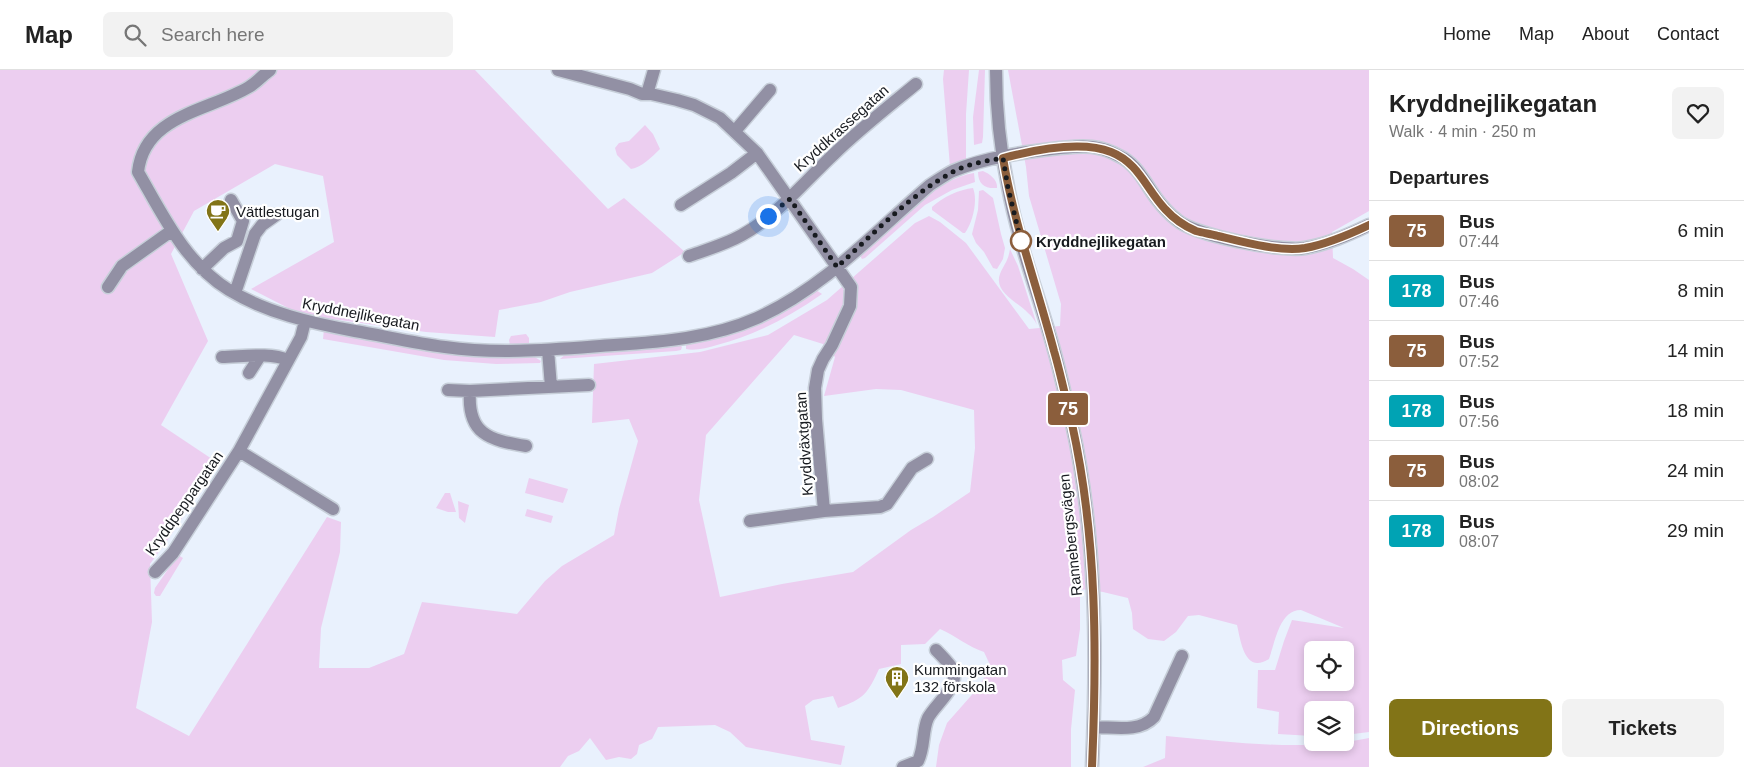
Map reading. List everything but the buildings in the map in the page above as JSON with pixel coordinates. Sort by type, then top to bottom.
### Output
[{"type":"street","name":"Kryddnejlikegatan","points":[[270,70],[249,87],[172,120],[142,152],[138,172],[165,231],[202,269],[234,293],[254,304],[305,321],[446,347],[504,351],[548,350],[664,340],[710,334],[738,326],[790,302],[813,287],[930,185],[952,172],[973,164],[1043,150],[1081,146],[1098,147],[1125,159],[1137,170],[1156,198],[1179,222],[1196,231],[1280,248],[1304,248],[1336,240],[1369,226]]},
{"type":"street","points":[[647,94],[654,70]]},
{"type":"street","name":"Rannebergsvägen","points":[[996,70],[996,102],[1003,158],[1013,210],[1054,350],[1072,426],[1084,498],[1094,594],[1095,696],[1092,767]]},
{"type":"street","name":"Kryddkrassegatan","points":[[562,71],[642,94],[677,100],[720,118],[757,153],[837,267]]},
{"type":"street","name":"Kryddkrassegatan","points":[[689,256],[742,235],[790,199],[867,123],[916,84]]},
{"type":"street","points":[[735,131],[770,90]]},
{"type":"street","points":[[681,205],[731,173],[757,153]]},
{"type":"street","points":[[202,269],[224,248],[237,241],[243,221],[231,200]]},
{"type":"street","points":[[234,293],[255,234],[262,225],[276,215]]},
{"type":"street","points":[[108,287],[122,266],[165,231]]},
{"type":"street","name":"Kryddväxtgatan","points":[[824,511],[816,419],[818,370],[850,306],[851,295],[850,287],[837,267]]},
{"type":"street","name":"Kryddpeppargatan","points":[[155,572],[172,553],[239,452],[301,336],[305,321]]},
{"type":"street","points":[[548,350],[552,387]]},
{"type":"street","points":[[222,357],[260,356],[287,360]]},
{"type":"street","points":[[249,373],[260,356]]},
{"type":"street","points":[[448,390],[470,391],[589,385]]},
{"type":"street","points":[[470,391],[469,407],[475,424],[486,436],[500,442],[526,446]]},
{"type":"street","name":"Kryddpeppargatan","points":[[239,452],[333,509]]},
{"type":"street","name":"Kryddväxtgatan","points":[[750,521],[824,511],[880,508],[887,504],[912,468],[927,459]]},
{"type":"street","points":[[903,767],[918,761],[922,754],[927,720],[937,704],[951,689],[953,683],[953,669],[936,650]]},
{"type":"street","points":[[1094,727],[1134,727],[1150,722],[1154,718],[1182,656]]},
{"type":"shaded area","points":[[0,70],[475,70],[608,209],[624,198],[685,252],[652,273],[570,292],[541,302],[499,310],[495,337],[426,332],[325,318],[294,311],[251,289],[334,242],[323,176],[275,164],[194,211],[171,254],[208,341],[161,425],[218,463],[150,564],[152,622],[136,708],[189,736],[327,517],[341,522],[340,552],[321,628],[319,668],[369,668],[404,654],[422,602],[517,614],[545,581],[562,566],[614,535],[619,509],[638,441],[629,419],[592,423],[594,364],[700,352],[768,335],[827,300],[915,223],[929,216],[940,222],[966,243],[1029,329],[1060,326],[1061,304],[1029,196],[1026,167],[1008,70],[1369,70],[1369,211],[1332,232],[1333,258],[1369,280],[1369,732],[1354,734],[1354,701],[1304,701],[1304,736],[1278,734],[1279,712],[1257,708],[1258,670],[1275,670],[1292,620],[1344,628],[1301,610],[1294,611],[1288,615],[1279,628],[1269,659],[1261,663],[1254,663],[1249,660],[1243,648],[1237,625],[1199,615],[1188,616],[1176,632],[1164,641],[1148,639],[1133,629],[1132,613],[1128,598],[1080,589],[1080,629],[1076,656],[1062,660],[1063,680],[1075,690],[1071,729],[1071,767],[936,767],[939,745],[947,723],[977,689],[991,667],[984,652],[940,629],[925,644],[901,645],[901,664],[879,669],[868,690],[854,701],[838,708],[833,696],[813,700],[805,706],[811,740],[845,746],[841,765],[746,747],[730,732],[715,725],[658,727],[652,739],[639,745],[637,754],[631,759],[619,757],[606,760],[590,738],[579,751],[568,756],[560,767],[0,767]],"holes":[[[794,335],[823,344],[835,357],[824,396],[876,389],[901,390],[974,410],[975,448],[970,492],[911,530],[853,572],[720,597],[699,500],[706,435]]]},
{"type":"shaded area","points":[[944,70],[969,70],[966,114],[966,159],[950,167],[943,79]]},
{"type":"shaded area","points":[[979,70],[985,70],[983,137],[982,143],[974,145],[973,117]]},
{"type":"shaded area","points":[[645,125],[653,134],[660,149],[643,164],[631,169],[617,155],[615,148],[619,143],[629,141]]},
{"type":"shaded area","points":[[983,171],[993,178],[997,188],[989,188],[981,183],[978,172]]},
{"type":"shaded area","points":[[974,173],[975,182],[952,190],[925,205],[862,259],[859,254],[913,206],[944,184]]},
{"type":"shaded area","points":[[973,188],[975,199],[974,211],[965,233],[932,210],[932,207],[946,197],[962,190]]},
{"type":"shaded area","points":[[983,190],[993,198],[1005,248],[1003,259],[997,269],[993,268],[972,234],[978,210],[979,191]]},
{"type":"shaded area","points":[[1010,249],[1018,266],[1037,325],[1024,309],[1003,292],[1000,286],[1000,274]]},
{"type":"shaded area","points":[[816,290],[822,294],[785,318],[759,331],[709,347],[686,349],[686,345],[738,332],[771,319],[802,301]]},
{"type":"shaded area","points":[[324,329],[533,356],[541,361],[540,363],[496,364],[444,360],[323,339]]},
{"type":"shaded area","points":[[526,334],[529,338],[529,345],[510,345],[509,340],[511,336]]},
{"type":"shaded area","points":[[680,345],[682,347],[681,350],[676,351],[560,359],[566,354]]},
{"type":"shaded area","points":[[529,478],[568,489],[563,503],[525,493]]},
{"type":"shaded area","points":[[445,493],[450,493],[456,512],[448,512],[436,508]]},
{"type":"shaded area","points":[[458,501],[469,505],[465,523],[459,518]]},
{"type":"shaded area","points":[[527,509],[553,516],[551,523],[525,516]]},
{"type":"shaded area","points":[[178,555],[183,558],[160,596],[156,596],[154,593],[155,588]]},
{"type":"shaded area","points":[[1166,736],[1242,743],[1304,745],[1304,751],[1354,751],[1354,740],[1369,738],[1369,767],[1143,767],[1165,758]]},
{"type":"bus line","name":"75","points":[[1092,767],[1095,696],[1094,594],[1084,498],[1072,426],[1054,350],[1021,241],[1003,158],[1043,150],[1081,146],[1098,147],[1125,159],[1137,170],[1156,198],[1179,222],[1196,231],[1280,248],[1304,248],[1336,240],[1369,225]]},
{"type":"place","name":"Vättlestugan","points":[[218,232]]},
{"type":"place","name":"Kryddnejlikegatan","points":[[1021,241]]},
{"type":"place","name":"Kummingatan 132 förskola","points":[[897,699]]},
{"type":"route","points":[[768,216],[790,199],[837,267],[930,185],[952,172],[973,164],[1003,158],[1021,241]]}]
